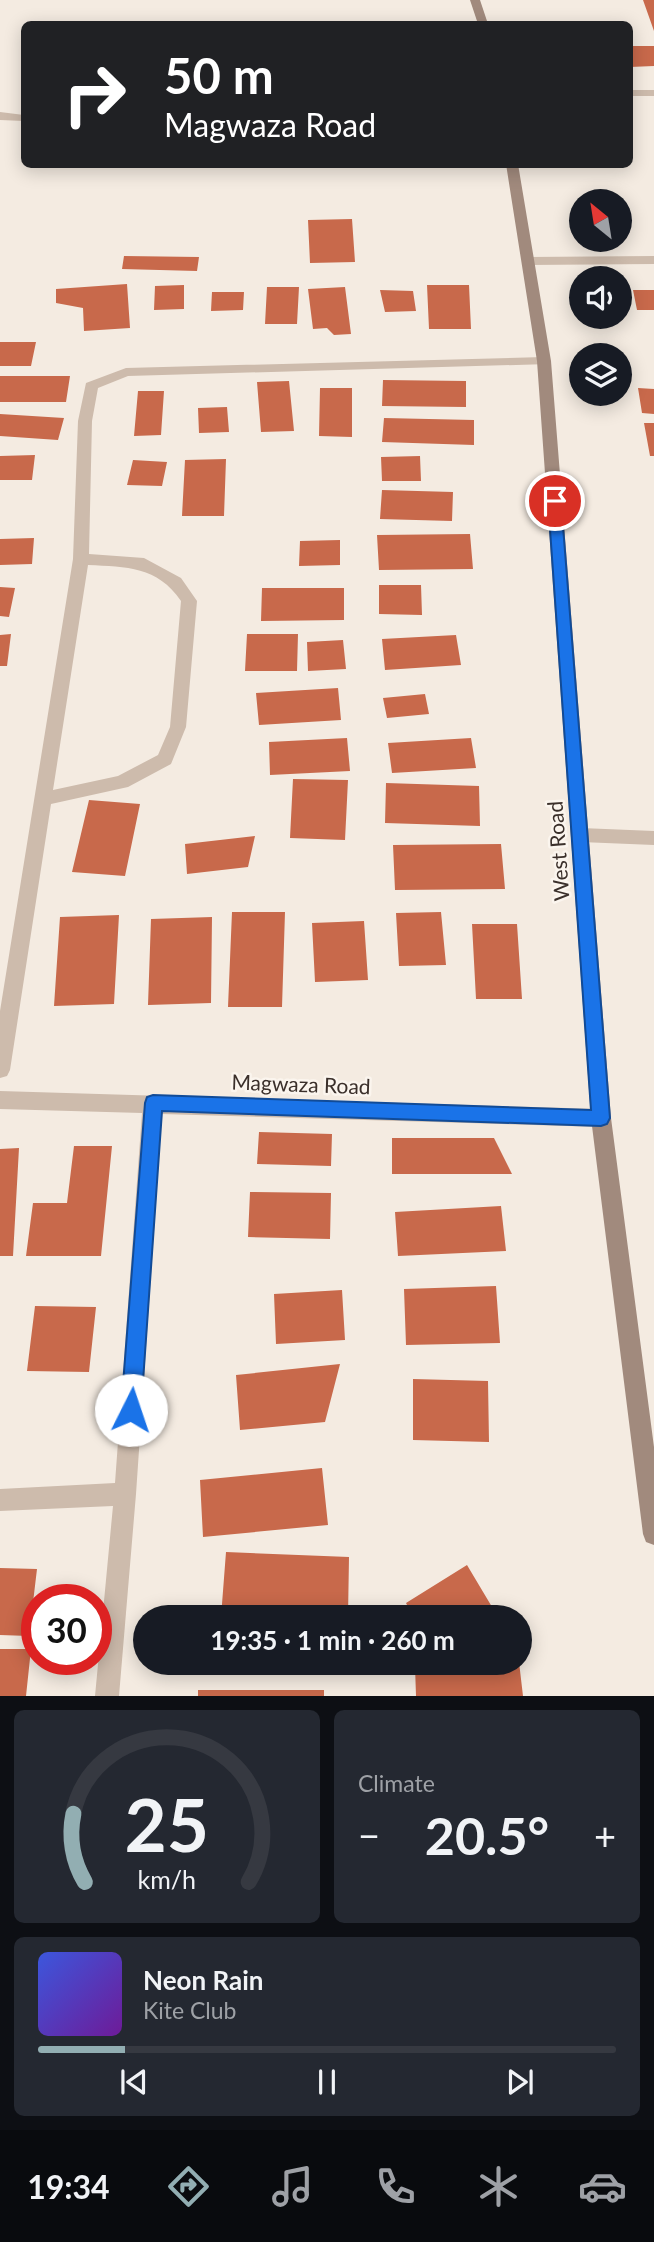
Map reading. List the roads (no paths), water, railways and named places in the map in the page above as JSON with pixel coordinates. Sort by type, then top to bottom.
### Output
[{"type":"street","points":[[475,0],[482,21]]},
{"type":"street","points":[[633,93],[654,94]]},
{"type":"street","points":[[0,116],[21,118]]},
{"type":"street","name":"West Road","points":[[513,168],[544,361],[601,1118],[654,1534]]},
{"type":"street","points":[[528,261],[654,260]]},
{"type":"street","points":[[0,1070],[81,559],[85,421],[91,386],[126,372],[544,361]]},
{"type":"street","points":[[43,799],[122,782],[155,765],[166,759],[178,727],[189,601],[176,582],[139,562],[81,559]]},
{"type":"street","points":[[581,835],[654,838]]},
{"type":"street","name":"Magwaza Road","points":[[0,1100],[601,1118]]},
{"type":"street","points":[[107,1696],[125,1494],[153,1103]]},
{"type":"street","points":[[0,1500],[125,1494]]}]
